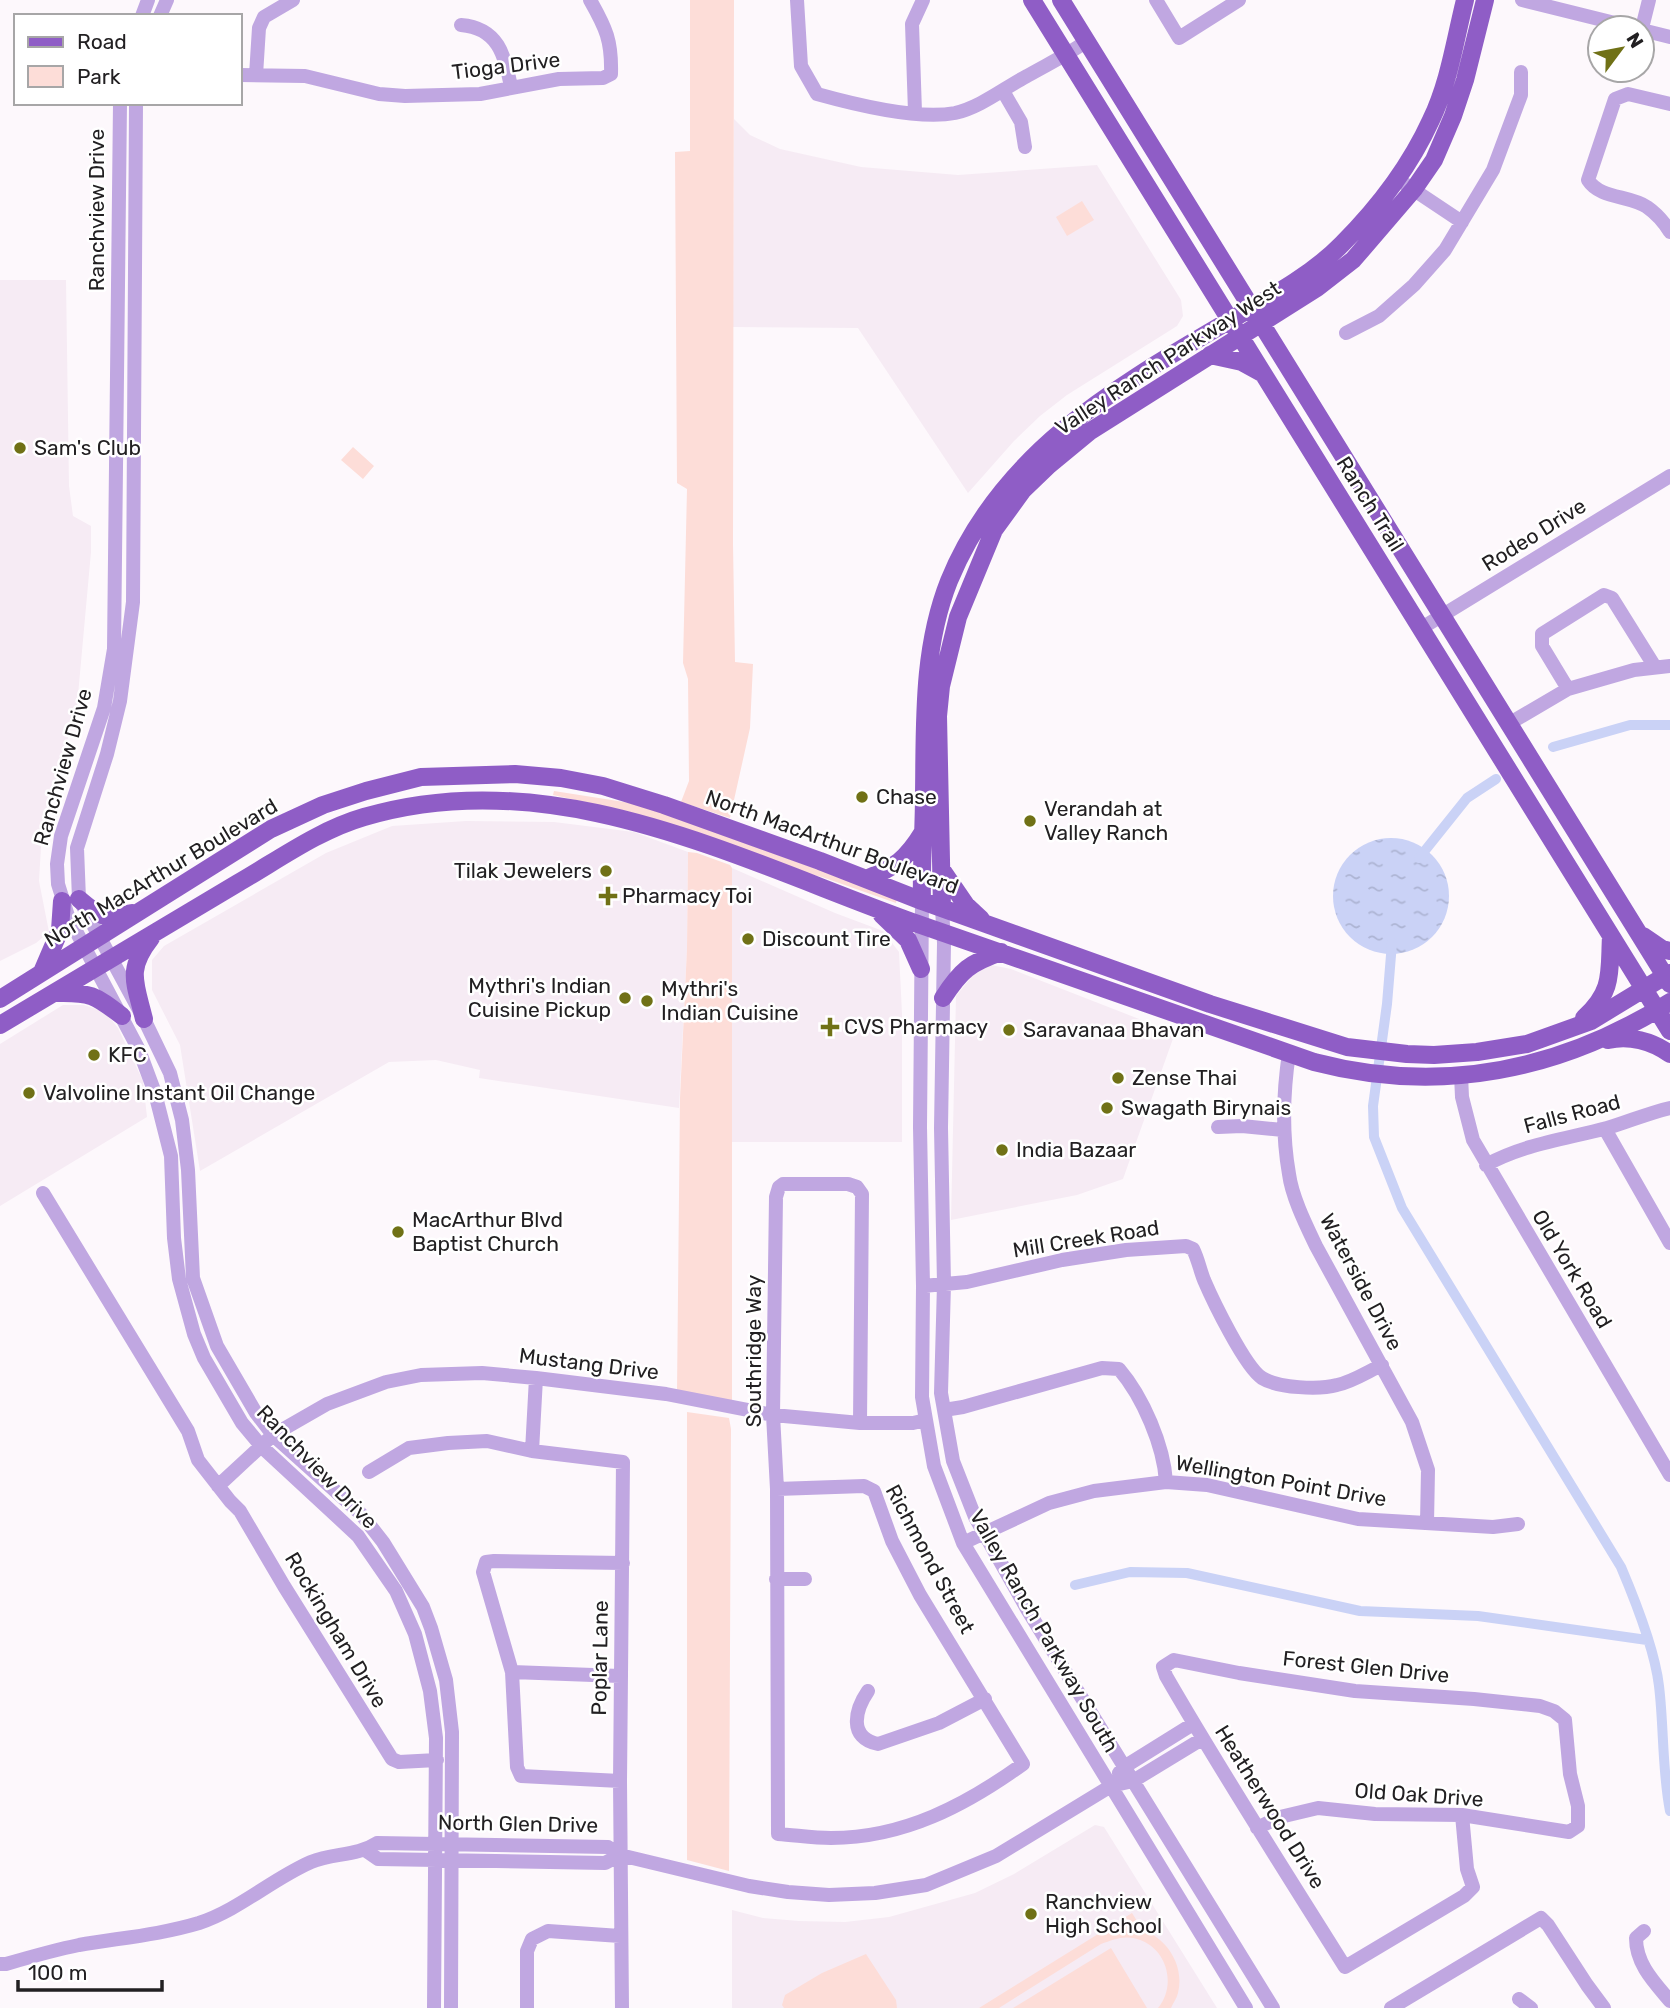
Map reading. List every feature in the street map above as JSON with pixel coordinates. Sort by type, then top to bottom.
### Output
[{"type":"main road","name":"Ranch Trail","points":[[1032,0],[1644,990],[1664,1006],[1670,1031]]},
{"type":"main road","name":"Ranch Trail","points":[[1061,0],[1668,978]]},
{"type":"main road","name":"Valley Ranch Parkway West","points":[[1043,459],[1240,336],[1256,315],[1342,245],[1398,179],[1433,118],[1465,0]]},
{"type":"main road","name":"Valley Ranch Parkway West","points":[[922,901],[924,707],[941,651],[994,530],[1043,459],[1077,418],[1230,320],[1256,315],[1317,288],[1353,260],[1414,189],[1434,160],[1465,80],[1485,0]]},
{"type":"main road","points":[[1139,174],[1149,172],[1168,188],[1184,212],[1204,230]]},
{"type":"main road","points":[[1204,335],[1212,312],[1209,287]]},
{"type":"main road","points":[[1210,355],[1242,362],[1262,373]]},
{"type":"main road","name":"Valley Ranch Parkway West","points":[[941,651],[938,716],[942,908]]},
{"type":"main road","points":[[528,774],[534,801]]},
{"type":"main road","name":"North MacArthur Boulevard","points":[[0,999],[271,830],[323,805],[366,790],[421,777],[528,774],[603,786],[664,805],[922,901],[1254,1018],[1347,1047],[1434,1055],[1527,1044],[1591,1021],[1668,978]]},
{"type":"main road","points":[[534,801],[548,776]]},
{"type":"main road","points":[[0,1026],[283,855],[362,817],[443,800],[534,801],[591,810],[678,835],[921,925],[1341,1069],[1407,1078],[1461,1075],[1522,1066],[1581,1047],[1628,1038],[1642,1041],[1670,1054]]},
{"type":"main road","points":[[1536,815],[1558,801]]},
{"type":"main road","points":[[866,879],[897,865],[908,855],[923,832]]},
{"type":"main road","points":[[942,870],[966,905],[986,923]]},
{"type":"main road","points":[[42,972],[71,900],[97,915],[113,917],[142,911]]},
{"type":"main road","points":[[874,908],[908,940],[921,969]]},
{"type":"main road","points":[[1632,923],[1648,942],[1670,951]]},
{"type":"main road","points":[[144,1019],[133,977],[138,955],[155,932]]},
{"type":"main road","points":[[1575,1027],[1592,1011],[1605,993],[1611,976],[1611,936]]},
{"type":"main road","points":[[943,998],[955,979],[970,964],[1001,952]]},
{"type":"main road","points":[[1149,1004],[1158,983]]},
{"type":"main road","points":[[52,993],[78,992],[97,996],[122,1016]]},
{"type":"main road","points":[[1581,1047],[1664,1006]]},
{"type":"street","points":[[256,75],[259,28],[264,17],[293,0]]},
{"type":"street","name":"Tioga Drive","points":[[242,75],[305,76],[379,94],[405,96],[480,94],[559,79],[603,78],[611,74],[612,49],[608,32],[590,0]]},
{"type":"street","points":[[797,0],[801,66],[817,94],[859,106],[954,113],[1003,91],[1025,76],[1066,56],[1087,41]]},
{"type":"street","points":[[915,112],[912,24],[923,0]]},
{"type":"street","points":[[1156,0],[1179,38],[1239,0]]},
{"type":"street","points":[[1522,0],[1586,16]]},
{"type":"street","points":[[461,25],[474,26],[485,31],[497,43],[506,61],[510,87]]},
{"type":"street","points":[[1346,333],[1379,316],[1414,285],[1445,250],[1493,170],[1521,95],[1521,72]]},
{"type":"street","points":[[1003,91],[1021,122],[1025,147]]},
{"type":"street","points":[[1670,104],[1628,94],[1615,99],[1588,180],[1594,188],[1645,206],[1670,232]]},
{"type":"street","name":"Ranchview Drive","points":[[120,105],[114,649],[104,708],[58,849],[58,884],[71,900],[102,963],[149,1075],[169,1144],[179,1279],[194,1334],[204,1358],[242,1423],[262,1447],[358,1536],[396,1591],[415,1634],[430,1691],[436,1738],[434,2008]]},
{"type":"street","name":"Ranchview Drive","points":[[71,900],[77,848],[107,754],[120,701],[133,602],[136,105]]},
{"type":"street","points":[[119,148],[136,149]]},
{"type":"street","points":[[1398,179],[1462,222]]},
{"type":"street","name":"Rodeo Drive","points":[[1420,629],[1670,476]]},
{"type":"street","points":[[1568,689],[1542,646],[1542,634],[1604,595],[1612,598],[1655,667]]},
{"type":"street","points":[[116,601],[133,602]]},
{"type":"street","points":[[116,618],[131,621]]},
{"type":"street","points":[[1510,723],[1568,689],[1604,677],[1670,666]]},
{"type":"street","name":"Valley Ranch Parkway South","points":[[922,901],[922,1397],[933,1466],[963,1543],[1246,2008]]},
{"type":"street","name":"Valley Ranch Parkway South","points":[[942,908],[944,932],[941,1128],[944,1284],[941,1393],[953,1461],[975,1517],[1027,1609],[1273,2008]]},
{"type":"street","name":"Ranchview Drive","points":[[102,963],[144,1019],[170,1073],[182,1120],[193,1278],[217,1346],[229,1371],[273,1435],[369,1523],[402,1570],[423,1606],[431,1628],[450,1701],[451,2008]]},
{"type":"street","name":"Waterside Drive","points":[[1289,1053],[1283,1130],[1289,1174],[1302,1217],[1316,1246],[1412,1422],[1428,1470],[1427,1523]]},
{"type":"street","name":"Old York Road","points":[[1461,1075],[1467,1123],[1486,1165],[1670,1475]]},
{"type":"street","name":"Falls Road","points":[[1486,1165],[1506,1153],[1605,1129],[1670,1108]]},
{"type":"street","points":[[1218,1127],[1242,1126],[1283,1130]]},
{"type":"street","points":[[920,1127],[941,1128]]},
{"type":"street","points":[[1605,1129],[1670,1243]]},
{"type":"street","name":"Southridge Way","points":[[860,1423],[862,1194],[857,1187],[848,1184],[788,1183],[777,1191],[773,1415],[777,1489],[778,1834],[832,1838],[876,1834],[910,1826],[972,1799],[1023,1765]]},
{"type":"street","name":"Rockingham Drive","points":[[43,1193],[188,1431],[198,1460],[240,1511],[392,1759],[399,1762],[436,1760]]},
{"type":"street","points":[[172,1206],[188,1205]]},
{"type":"street","name":"Mill Creek Road","points":[[923,1286],[967,1282],[1075,1258],[1126,1250],[1186,1246],[1193,1249],[1204,1279],[1224,1318],[1251,1368],[1260,1377],[1311,1388],[1338,1385],[1382,1365]]},
{"type":"street","points":[[944,1410],[1092,1370],[1119,1369],[1138,1398],[1159,1443],[1166,1482]]},
{"type":"street","name":"Mustang Drive","points":[[262,1447],[273,1435],[327,1404],[386,1382],[448,1373],[536,1378],[666,1394],[773,1415],[860,1423],[913,1423],[926,1420]]},
{"type":"street","points":[[369,1472],[409,1448],[422,1446],[487,1441],[532,1451],[536,1378]]},
{"type":"street","points":[[218,1486],[262,1447]]},
{"type":"street","name":"Poplar Lane","points":[[532,1451],[623,1462],[620,1676],[622,2008]]},
{"type":"street","name":"Wellington Point Drive","points":[[963,1543],[1049,1503],[1094,1491],[1166,1482],[1207,1485],[1358,1519],[1493,1527],[1518,1524]]},
{"type":"street","name":"Richmond Street","points":[[777,1489],[864,1486],[874,1491],[892,1541],[920,1595],[1023,1765]]},
{"type":"street","points":[[620,1781],[521,1776],[517,1767],[512,1672],[483,1572],[486,1562],[623,1563]]},
{"type":"street","points":[[776,1579],[805,1580]]},
{"type":"street","points":[[415,1634],[431,1628]]},
{"type":"street","name":"Forest Glen Drive","points":[[1163,1667],[1174,1660],[1355,1691],[1541,1706],[1564,1720],[1570,1774],[1578,1806],[1578,1826]]},
{"type":"street","name":"Heatherwood Drive","points":[[1163,1667],[1202,1739],[1345,1967],[1464,1896],[1473,1887],[1467,1869],[1462,1815]]},
{"type":"street","points":[[512,1672],[620,1676]]},
{"type":"street","points":[[868,1691],[859,1704],[856,1717],[860,1734],[867,1742],[878,1744],[939,1723],[985,1699]]},
{"type":"street","points":[[1111,1786],[1124,1767],[1193,1724]]},
{"type":"street","points":[[620,1855],[749,1886],[788,1892],[875,1894],[926,1885],[976,1865],[1024,1840],[1111,1786],[1133,1781],[1202,1739]]},
{"type":"street","points":[[1161,1744],[1171,1758]]},
{"type":"street","name":"Old Oak Drive","points":[[1257,1828],[1280,1817],[1318,1808],[1375,1814],[1462,1815],[1569,1832],[1578,1826]]},
{"type":"street","name":"North Glen Drive","points":[[2,1966],[66,1948],[148,1936],[201,1922],[314,1861],[365,1850],[377,1843],[608,1847],[620,1855],[605,1863],[452,1861],[378,1859],[365,1850]]},
{"type":"street","points":[[1391,2008],[1541,1918],[1549,1925],[1604,2008]]},
{"type":"street","points":[[527,2008],[527,1951],[532,1939],[548,1931],[620,1936]]},
{"type":"street","points":[[1644,1931],[1636,1938],[1636,1954],[1651,1979],[1670,2001]]},
{"type":"street","points":[[1227,1976],[1246,1964]]},
{"type":"shaded area","points":[[734,119],[750,135],[780,149],[861,167],[958,175],[1097,165],[1181,300],[1183,316],[1177,326],[1067,395],[1040,416],[968,493],[858,328],[733,327]]},
{"type":"shaded area","points":[[0,280],[66,280],[69,486],[73,516],[91,526],[91,552],[77,706],[42,830],[39,881],[49,932],[36,943],[0,961]]},
{"type":"shaded area","points":[[466,821],[554,822],[634,832],[688,852],[687,948],[679,1108],[479,1078],[480,1070],[436,1060],[389,1062],[200,1171],[180,1045],[152,990],[152,960],[164,946],[326,853],[392,826]]},
{"type":"shaded area","points":[[732,868],[883,931],[899,952],[902,1142],[732,1142]]},
{"type":"shaded area","points":[[991,965],[1011,969],[1175,1033],[1123,1179],[1077,1195],[951,1220],[956,996],[973,975]]},
{"type":"shaded area","points":[[63,1005],[84,1005],[105,1012],[118,1028],[143,1081],[147,1117],[0,1206],[0,1044]]},
{"type":"shaded area","name":"Ranchview High School","points":[[1095,1825],[1104,1827],[1217,2008],[732,2008],[732,1910],[763,1918],[799,1921],[845,1922],[889,1917],[975,1893],[1014,1874]]},
{"type":"green space","points":[[690,0],[734,0],[735,662],[753,664],[750,728],[730,818],[681,802],[689,781],[688,679],[683,663],[687,489],[677,483],[675,152],[690,151]]},
{"type":"green space","points":[[1082,201],[1094,220],[1067,236],[1056,217]]},
{"type":"green space","points":[[353,447],[374,466],[363,479],[341,460]]},
{"type":"green space","points":[[554,791],[637,804],[897,898],[896,903],[822,877],[787,869],[621,810],[553,795]]},
{"type":"green space","points":[[688,852],[730,865],[732,868],[732,1401],[677,1392],[680,1098],[687,948]]},
{"type":"green space","points":[[687,1412],[729,1418],[731,1429],[729,1871],[687,1860]]},
{"type":"green space","points":[[1132,1913],[1137,1921],[1128,1927],[1150,1933],[1168,1948],[1174,1958],[1179,1981],[1171,2008],[1158,2008],[1164,1998],[1168,1977],[1161,1956],[1144,1942],[1129,1938],[1101,1944],[999,2008],[979,2008]]},
{"type":"green space","points":[[1111,1948],[1147,2008],[1013,2008]]},
{"type":"green space","points":[[866,1954],[896,2000],[897,2008],[784,2008],[782,2005],[785,1995],[822,1973]]},
{"type":"water","points":[[1391,838],[1413,842],[1432,855],[1445,874],[1449,896],[1445,918],[1432,937],[1413,950],[1391,954],[1369,950],[1350,937],[1337,918],[1333,896],[1337,874],[1350,855],[1369,842]]},
{"type":"waterway","points":[[1553,747],[1630,725],[1670,725]]},
{"type":"waterway","points":[[1419,858],[1467,798],[1496,779]]},
{"type":"waterway","points":[[1392,943],[1373,1106],[1374,1137],[1402,1208],[1621,1567],[1644,1626],[1657,1672],[1670,1811]]},
{"type":"waterway","points":[[1075,1585],[1130,1572],[1187,1573],[1360,1611],[1478,1616],[1647,1640]]},
{"type":"place","name":"Sam's Club","points":[[20,448]]},
{"type":"place","name":"Chase","points":[[862,797]]},
{"type":"place","name":"Verandah at Valley Ranch","points":[[1030,821]]},
{"type":"place","name":"Tilak Jewelers","points":[[606,871]]},
{"type":"place","name":"Pharmacy Toi","points":[[608,896]]},
{"type":"place","name":"Discount Tire","points":[[748,939]]},
{"type":"place","name":"Mythri's Indian Cuisine Pickup","points":[[625,998]]},
{"type":"place","name":"Mythri's Indian Cuisine","points":[[647,1001]]},
{"type":"place","name":"CVS Pharmacy","points":[[830,1027]]},
{"type":"place","name":"Saravanaa Bhavan","points":[[1009,1030]]},
{"type":"place","name":"KFC","points":[[94,1055]]},
{"type":"place","name":"Zense Thai","points":[[1118,1078]]},
{"type":"place","name":"Valvoline Instant Oil Change","points":[[29,1093]]},
{"type":"place","name":"Swagath Birynais","points":[[1107,1108]]},
{"type":"place","name":"India Bazaar","points":[[1002,1150]]},
{"type":"place","name":"MacArthur Blvd Baptist Church","points":[[398,1232]]},
{"type":"place","name":"Ranchview High School","points":[[1031,1914]]}]
